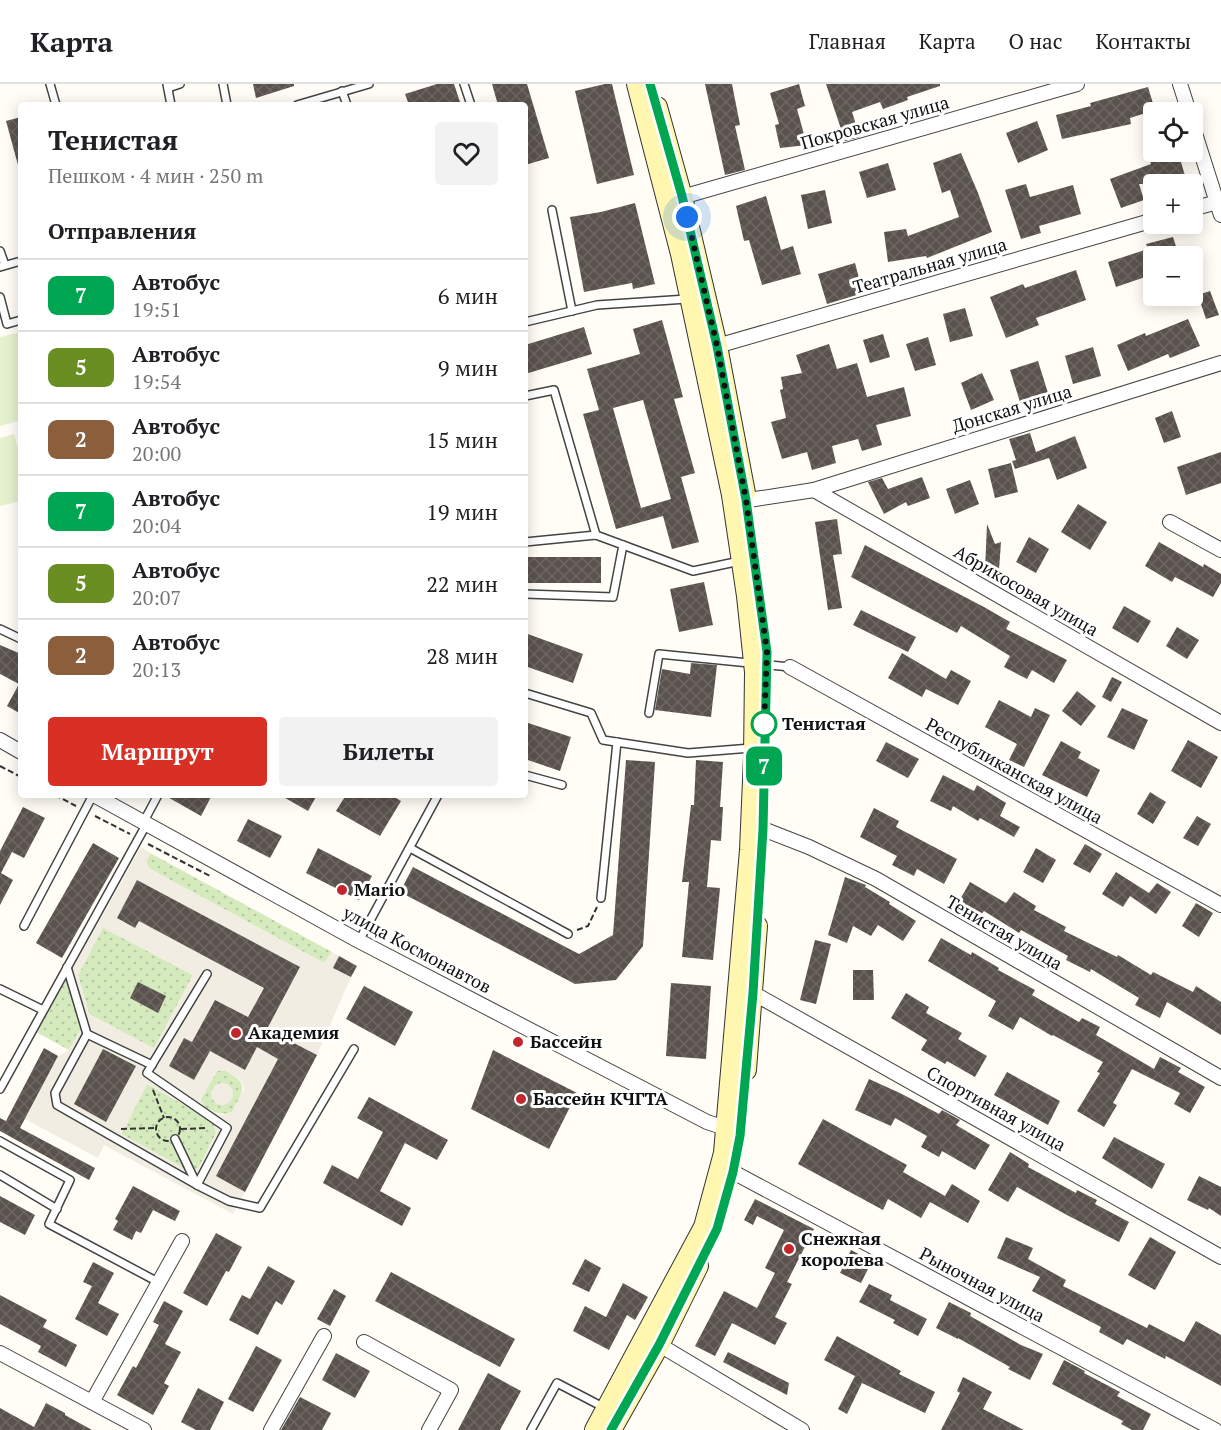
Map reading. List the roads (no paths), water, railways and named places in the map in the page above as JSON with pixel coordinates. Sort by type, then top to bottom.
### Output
[{"type":"main road","points":[[638,84],[740,501]]},
{"type":"main road","points":[[595,1430],[652,1341],[717,1229],[733,1172],[740,1136],[753,993],[763,829],[759,747],[760,664],[767,652],[748,559],[717,346],[682,196],[650,84]]},
{"type":"main road","points":[[611,1430],[704,1227],[724,1153],[728,1129],[759,747]]},
{"type":"street","name":"Покровская улица","points":[[682,196],[1077,84]]},
{"type":"street","points":[[1180,84],[1186,102]]},
{"type":"street","points":[[1203,156],[1220,206],[1203,208]]},
{"type":"street","name":"Театральная улица","points":[[717,346],[1143,223]]},
{"type":"street","name":"Донская улица","points":[[740,501],[814,490],[1221,363]]},
{"type":"street","name":"Абрикосовая улица","points":[[814,490],[1221,723]]},
{"type":"street","points":[[1170,522],[1221,550]]},
{"type":"street","name":"Республиканская улица","points":[[790,667],[1221,905]]},
{"type":"street","points":[[0,740],[18,750]]},
{"type":"street","name":"улица Космонавтов","points":[[98,798],[359,941],[707,1122],[728,1129]]},
{"type":"street","name":"Тенистая улица","points":[[763,829],[809,847],[876,879],[1221,1078]]},
{"type":"street","name":"Спортивная улица","points":[[753,993],[1221,1257]]},
{"type":"street","name":"Рыночная улица","points":[[733,1172],[1215,1430]]},
{"type":"street","points":[[92,1402],[182,1241]]},
{"type":"street","points":[[271,1430],[324,1336]]},
{"type":"street","points":[[652,1341],[802,1430]]},
{"type":"street","points":[[364,1342],[451,1390],[429,1430]]},
{"type":"street","points":[[0,1353],[144,1430]]},
{"type":"lane","points":[[50,84],[55,102]]},
{"type":"lane","points":[[170,102],[167,86],[180,84]]},
{"type":"lane","points":[[223,84],[226,102]]},
{"type":"lane","points":[[307,102],[369,84]]},
{"type":"lane","points":[[464,84],[470,102]]},
{"type":"lane","points":[[342,91],[346,102]]},
{"type":"lane","points":[[552,210],[572,311]]},
{"type":"lane","points":[[0,251],[2,266],[18,262]]},
{"type":"lane","points":[[0,297],[7,324],[18,321]]},
{"type":"lane","points":[[528,321],[597,305],[690,299]]},
{"type":"lane","points":[[528,395],[554,390],[596,534]]},
{"type":"lane","points":[[528,542],[596,534],[693,571],[748,559]]},
{"type":"lane","points":[[528,594],[613,597],[623,545]]},
{"type":"lane","points":[[0,629],[18,638]]},
{"type":"lane","points":[[649,713],[659,654],[790,667]]},
{"type":"lane","points":[[528,694],[591,713],[603,740],[688,753],[759,747]]},
{"type":"lane","points":[[601,898],[617,742]]},
{"type":"lane","points":[[528,776],[562,785]]},
{"type":"lane","points":[[24,926],[91,798]]},
{"type":"lane","points":[[0,1089],[158,798]]},
{"type":"lane","points":[[359,941],[436,798]]},
{"type":"lane","points":[[410,848],[568,934]]},
{"type":"lane","points":[[67,967],[87,1034],[55,1093],[57,1105],[229,1201],[260,1208],[354,1049]]},
{"type":"lane","points":[[197,1185],[227,1128],[147,1073],[207,974]]},
{"type":"lane","points":[[0,988],[43,1010]]},
{"type":"lane","points":[[87,1034],[153,1065]]},
{"type":"lane","points":[[175,1139],[197,1185]]},
{"type":"lane","points":[[0,1141],[70,1180],[50,1224],[158,1282]]},
{"type":"lane","points":[[0,1175],[57,1209]]},
{"type":"lane","points":[[531,1430],[557,1383],[607,1409]]},
{"type":"place","name":"Тенистая","points":[[764,724]]},
{"type":"place","name":"Mario","points":[[342,890]]},
{"type":"place","name":"Академия","points":[[236,1033]]},
{"type":"place","name":"Бассейн","points":[[518,1042]]},
{"type":"place","name":"Бассейн КЧГТА","points":[[521,1099]]},
{"type":"place","name":"Снежная королева","points":[[789,1249]]}]
